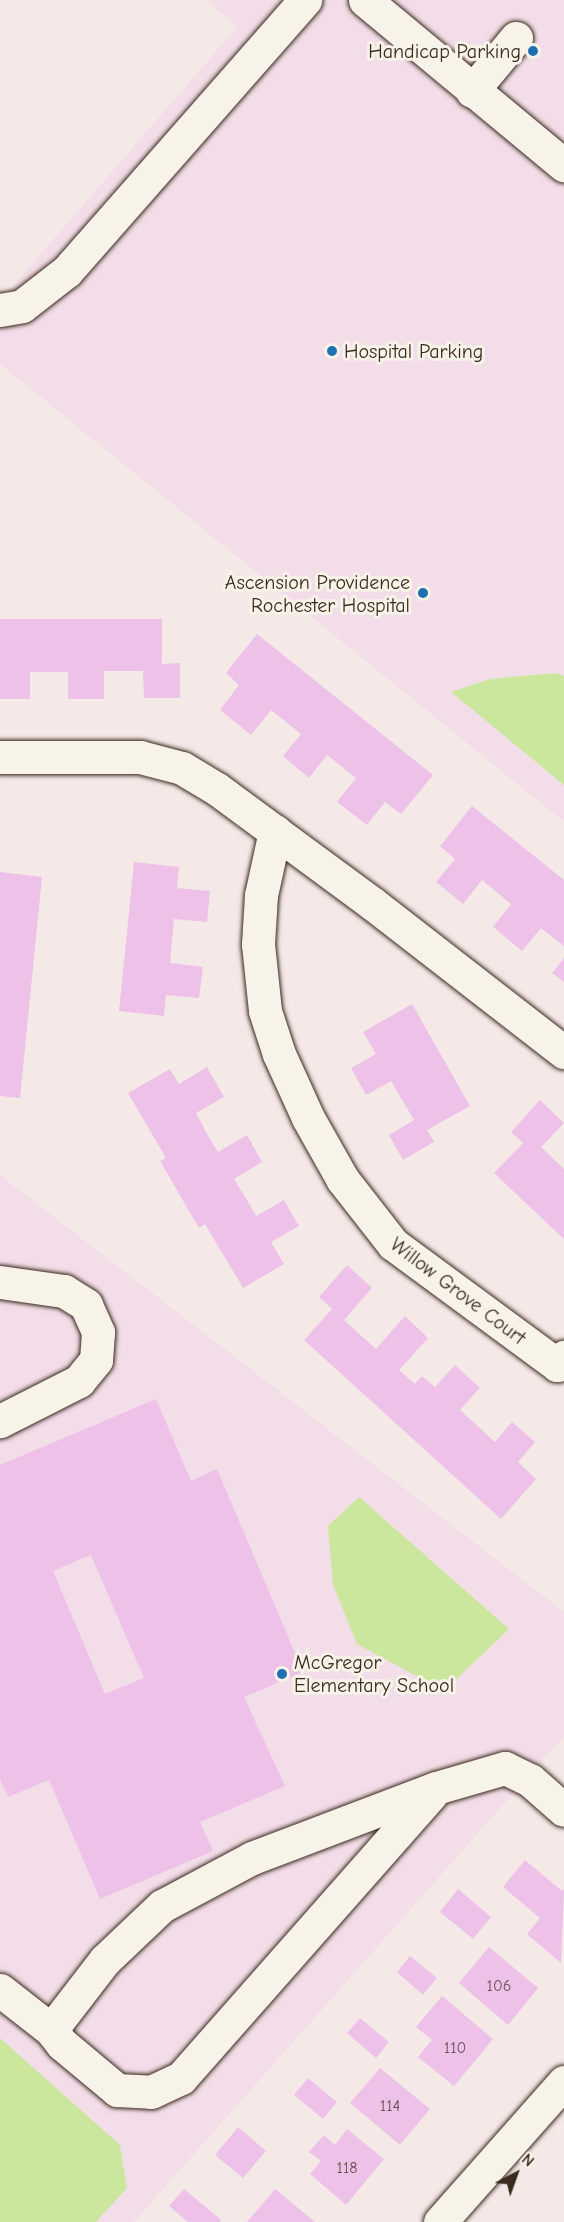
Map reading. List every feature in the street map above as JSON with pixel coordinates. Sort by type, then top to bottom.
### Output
[{"type":"street","points":[[0,310],[22,306],[67,271],[305,0]]},
{"type":"street","points":[[365,0],[564,165]]},
{"type":"street","points":[[472,91],[516,38]]},
{"type":"street","points":[[0,757],[140,757],[182,768],[275,831],[564,1052]]},
{"type":"street","name":"Willow Grove Court","points":[[275,831],[261,895],[258,944],[265,1011],[279,1054],[308,1118],[343,1180],[393,1244],[557,1365],[564,1357]]},
{"type":"street","points":[[0,1282],[64,1291],[86,1305],[98,1332],[96,1360],[79,1381],[0,1421]]},
{"type":"street","points":[[51,2030],[105,1960],[162,1906],[252,1858],[436,1788],[505,1768],[530,1780],[564,1810]]},
{"type":"street","points":[[0,1990],[51,2030],[62,2044],[117,2090],[151,2092],[181,2078],[436,1788]]},
{"type":"street","points":[[440,2222],[564,2082]]},
{"type":"shaded area","name":"Ascension Providence Rochester Hospital","points":[[206,0],[564,0],[564,822],[0,364],[0,301],[237,27]]},
{"type":"shaded area","name":"McGregor Elementary School","points":[[0,1175],[564,1612],[564,1736],[134,2222],[0,2222]]},
{"type":"green space","points":[[556,673],[564,676],[564,785],[451,692],[490,679]]},
{"type":"green space","points":[[359,1497],[509,1629],[444,1691],[357,1644],[333,1585],[328,1526]]},
{"type":"green space","points":[[0,2038],[120,2145],[127,2188],[96,2222],[0,2222]]},
{"type":"building","points":[[0,619],[162,619],[162,664],[180,663],[180,698],[144,698],[143,671],[104,671],[104,699],[68,699],[68,672],[30,672],[30,699],[0,699]]},
{"type":"building","points":[[257,634],[433,775],[401,814],[385,802],[367,825],[337,802],[356,778],[327,755],[309,778],[283,756],[301,734],[271,710],[251,735],[220,710],[239,685],[226,673]]},
{"type":"building","points":[[472,806],[564,880],[564,946],[541,928],[522,951],[493,927],[511,904],[482,880],[463,904],[436,882],[455,859],[440,846]]},
{"type":"building","points":[[134,862],[179,867],[177,888],[210,891],[207,922],[174,919],[170,963],[203,967],[199,998],[166,995],[164,1016],[119,1011]]},
{"type":"building","points":[[0,872],[42,877],[20,1098],[0,1096]]},
{"type":"building","points":[[564,958],[564,982],[552,973]]},
{"type":"building","points":[[412,1004],[470,1106],[427,1130],[434,1142],[403,1160],[389,1135],[414,1120],[391,1081],[366,1095],[351,1068],[376,1054],[363,1032]]},
{"type":"building","points":[[207,1067],[224,1097],[196,1113],[207,1134],[218,1152],[247,1135],[262,1162],[234,1179],[256,1216],[284,1200],[299,1226],[271,1242],[284,1264],[243,1288],[205,1224],[199,1228],[160,1161],[166,1158],[128,1093],[170,1069],[179,1084]]},
{"type":"building","points":[[540,1100],[564,1123],[541,1147],[564,1169],[564,1239],[494,1173],[523,1143],[511,1132]]},
{"type":"building","points":[[347,1265],[372,1288],[344,1320],[376,1349],[405,1316],[428,1338],[399,1370],[415,1384],[422,1376],[435,1387],[455,1365],[480,1388],[460,1410],[495,1442],[512,1422],[535,1442],[518,1462],[536,1479],[501,1519],[304,1340],[332,1309],[319,1297]]},
{"type":"building","points":[[156,1399],[191,1481],[217,1469],[303,1672],[244,1697],[285,1786],[200,1822],[213,1851],[100,1899],[49,1780],[8,1797],[0,1779],[0,1465]],"holes":[[[91,1555],[144,1678],[105,1694],[53,1571]]]},
{"type":"building","points":[[525,1860],[562,1891],[564,1889],[561,1963],[527,1934],[540,1918],[503,1887]]},
{"type":"building","points":[[458,1889],[491,1917],[473,1939],[440,1912]]},
{"type":"building","points":[[489,1947],[538,1988],[508,2025],[459,1983]]},
{"type":"building","points":[[410,1956],[437,1978],[423,1995],[397,1972]]},
{"type":"building","points":[[442,1996],[493,2039],[454,2086],[418,2057],[432,2040],[416,2027]]},
{"type":"building","points":[[360,2018],[389,2042],[376,2058],[347,2033]]},
{"type":"building","points":[[380,2068],[430,2109],[400,2145],[350,2103]]},
{"type":"building","points":[[308,2078],[337,2102],[323,2119],[294,2095]]},
{"type":"building","points":[[238,2127],[266,2151],[243,2178],[215,2155]]},
{"type":"building","points":[[347,2129],[384,2159],[346,2205],[310,2174],[321,2161],[309,2152],[324,2135],[335,2145]]},
{"type":"building","points":[[184,2189],[221,2220],[220,2222],[188,2222],[169,2206]]},
{"type":"building","points":[[275,2189],[315,2222],[247,2222]]},
{"type":"place","name":"Handicap Parking","points":[[533,51]]},
{"type":"place","name":"Hospital Parking","points":[[332,351]]},
{"type":"place","name":"Ascension Providence Rochester Hospital","points":[[423,593]]},
{"type":"place","name":"McGregor Elementary School","points":[[282,1674]]}]
